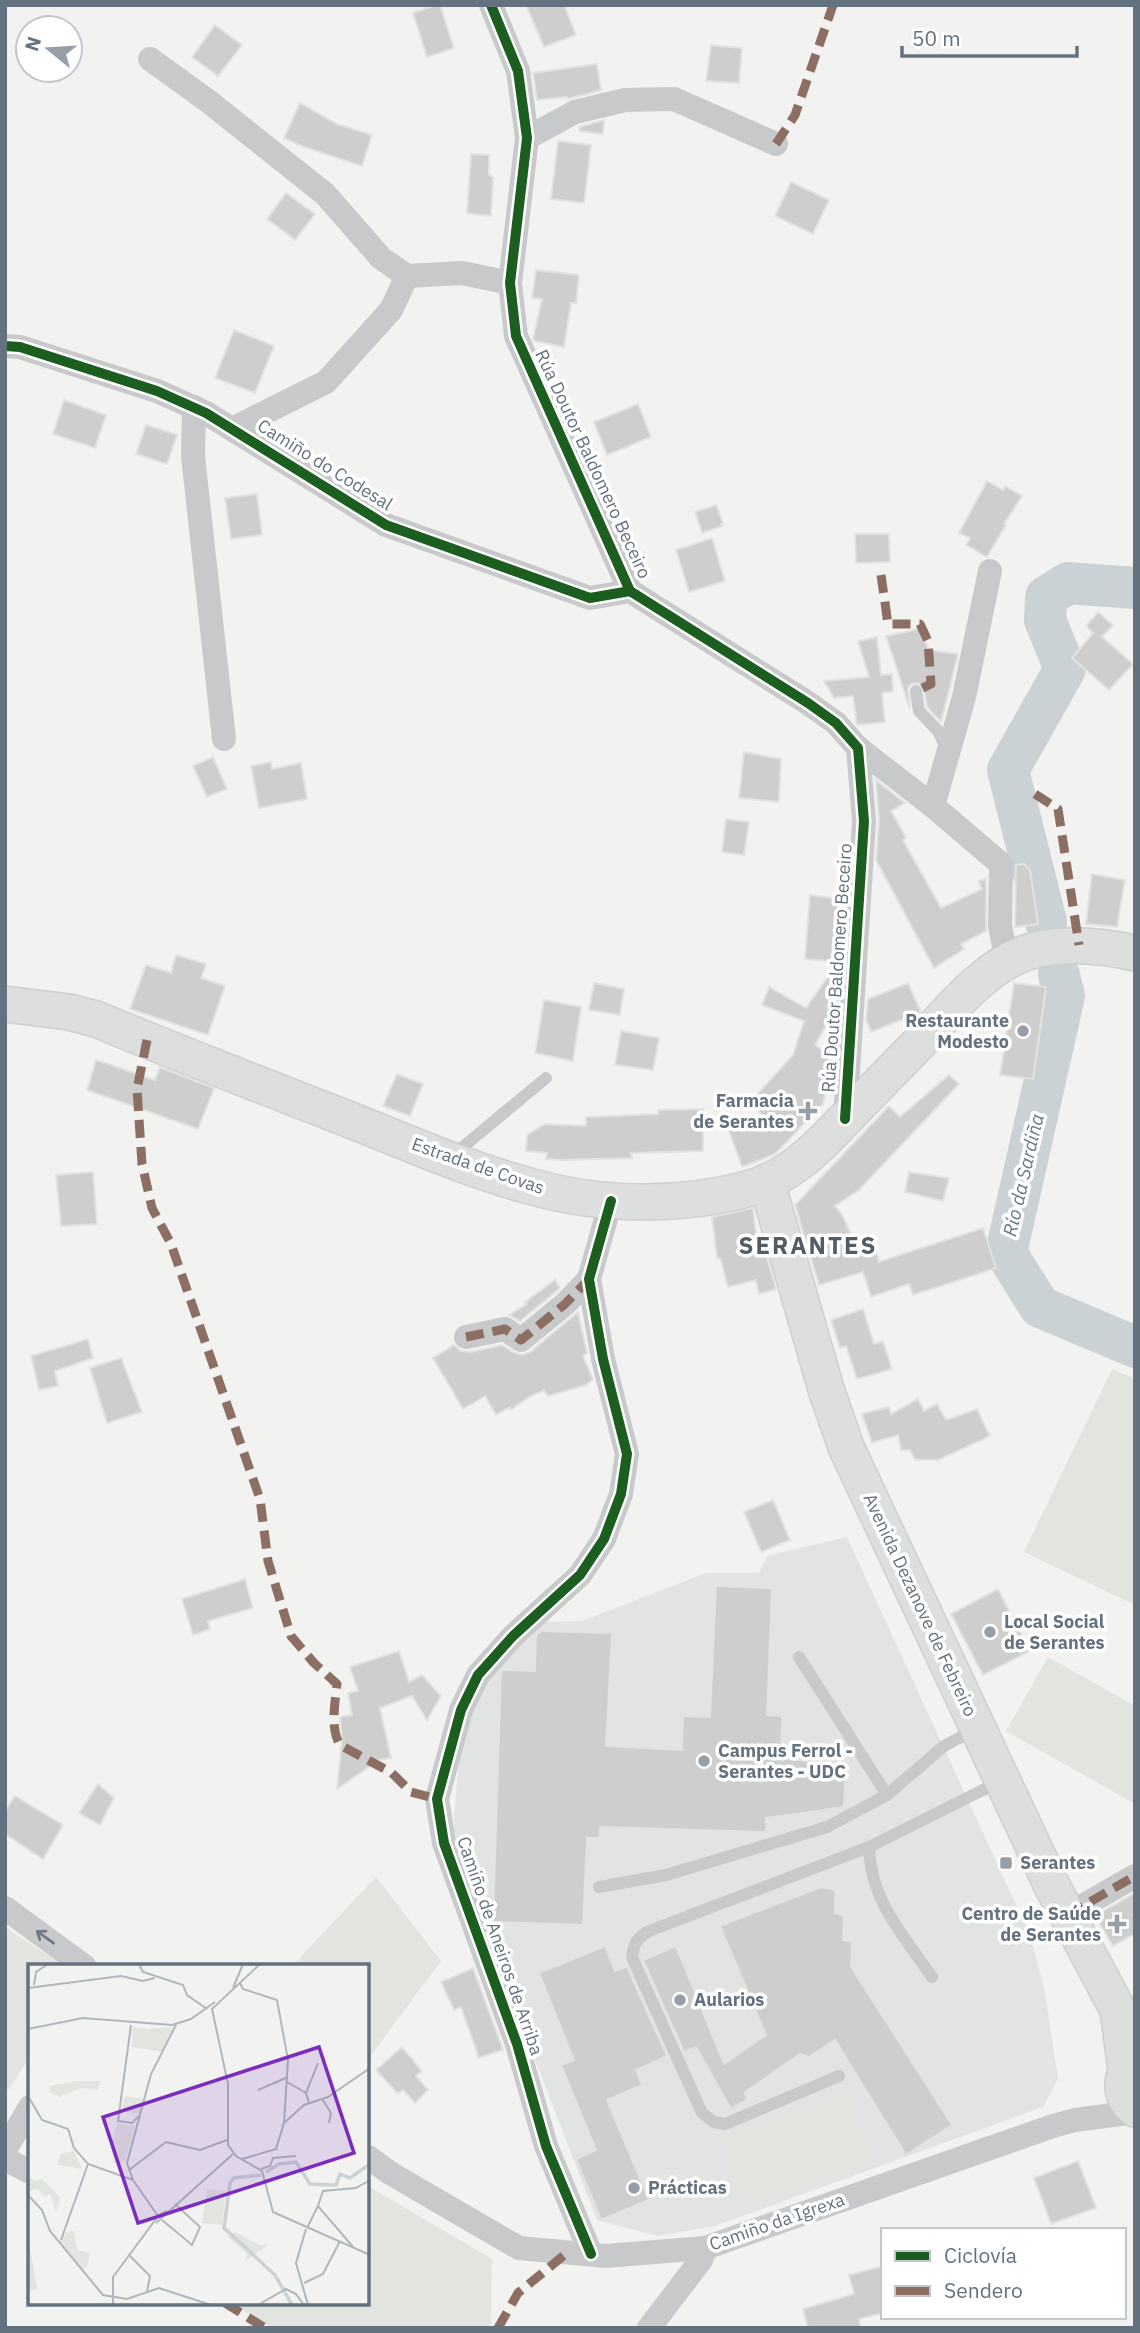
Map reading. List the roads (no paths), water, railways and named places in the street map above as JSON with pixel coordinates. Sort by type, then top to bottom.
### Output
[{"type":"main road","name":"Estrada de Covas","points":[[5,1004],[69,1012],[96,1019],[449,1158],[534,1188],[611,1201],[661,1201],[708,1197],[767,1183],[800,1163],[962,999],[1007,961],[1026,953],[1079,945],[1108,947],[1135,953]]},
{"type":"main road","name":"Avenida Dezanove de Febreiro","points":[[767,1183],[826,1389],[846,1447],[1067,1915],[1126,2021],[1128,2068],[1125,2096],[1135,2111]]},
{"type":"street","name":"Rúa Doutor Baldomero Beceiro","points":[[491,5],[518,71],[527,138],[510,283],[516,336],[630,591],[808,703],[836,723],[858,748],[864,821],[845,1119]]},
{"type":"street","points":[[150,59],[208,101],[325,194],[381,258],[407,276],[462,273],[510,283]]},
{"type":"street","points":[[527,138],[575,112],[625,100],[674,99],[776,144]]},
{"type":"street","points":[[232,429],[326,382],[391,310],[407,276]]},
{"type":"street","name":"Camiño do Codesal","points":[[5,346],[20,347],[157,391],[194,407],[386,525],[590,598],[630,591]]},
{"type":"street","points":[[194,407],[193,456],[224,739]]},
{"type":"street","points":[[933,806],[964,697],[990,571]]},
{"type":"street","points":[[858,748],[1001,863],[1000,926],[1007,961]]},
{"type":"street","name":"Camiño de Aneiros de Arriba","points":[[591,2254],[546,2146],[517,2044],[444,1843],[437,1799],[461,1710],[478,1675],[513,1636],[580,1575],[604,1539],[621,1494],[627,1454],[603,1359],[589,1279],[611,1201]]},
{"type":"street","points":[[466,1337],[505,1329],[521,1340],[565,1304],[589,1279]]},
{"type":"street","points":[[1067,1915],[1135,1876]]},
{"type":"street","points":[[5,1908],[83,1964]]},
{"type":"street","points":[[1074,2120],[1100,2104],[1128,2068]]},
{"type":"street","points":[[5,2150],[28,2110]]},
{"type":"street","points":[[1074,2120],[1135,2111]]},
{"type":"street","name":"Camiño da Igrexa","points":[[369,2158],[390,2173],[519,2248],[606,2256],[705,2248],[1074,2120]]},
{"type":"street","points":[[5,2160],[28,2171]]},
{"type":"street","points":[[649,2328],[701,2260],[705,2248]]},
{"type":"lane","points":[[916,691],[919,711],[938,731],[948,752]]},
{"type":"lane","points":[[449,1158],[546,1078]]},
{"type":"lane","points":[[799,1657],[887,1796]]},
{"type":"lane","points":[[599,1887],[666,1875],[827,1827],[887,1796],[944,1746],[977,1728]]},
{"type":"lane","points":[[839,2076],[725,2124],[714,2122],[702,2113],[691,2089],[632,1957],[634,1944],[649,1931],[869,1847],[1002,1780]]},
{"type":"lane","points":[[869,1847],[869,1866],[881,1903],[932,1977]]},
{"type":"waterway","name":"Río da Sardiña","points":[[1046,922],[1008,770],[1065,669],[1045,620],[1046,597],[1068,583],[1135,588]]},
{"type":"waterway","name":"Río da Sardiña","points":[[1059,975],[1064,996],[1006,1253],[1040,1307],[1135,1347]]},
{"type":"place","name":"Restaurante Modesto","points":[[1023,1031]]},
{"type":"place","name":"Farmacia de Serantes","points":[[808,1111]]},
{"type":"place","name":"Local Social de Serantes","points":[[990,1632]]},
{"type":"place","name":"Campus Ferrol - Serantes - UDC","points":[[704,1761]]},
{"type":"place","name":"Serantes","points":[[1006,1863]]},
{"type":"place","name":"Centro de Saúde de Serantes","points":[[1117,1924]]},
{"type":"place","name":"Aularios","points":[[680,2000]]},
{"type":"place","name":"Prácticas","points":[[634,2188]]},
{"type":"district","name":"SERANTES","points":[[808,1246]]}]
